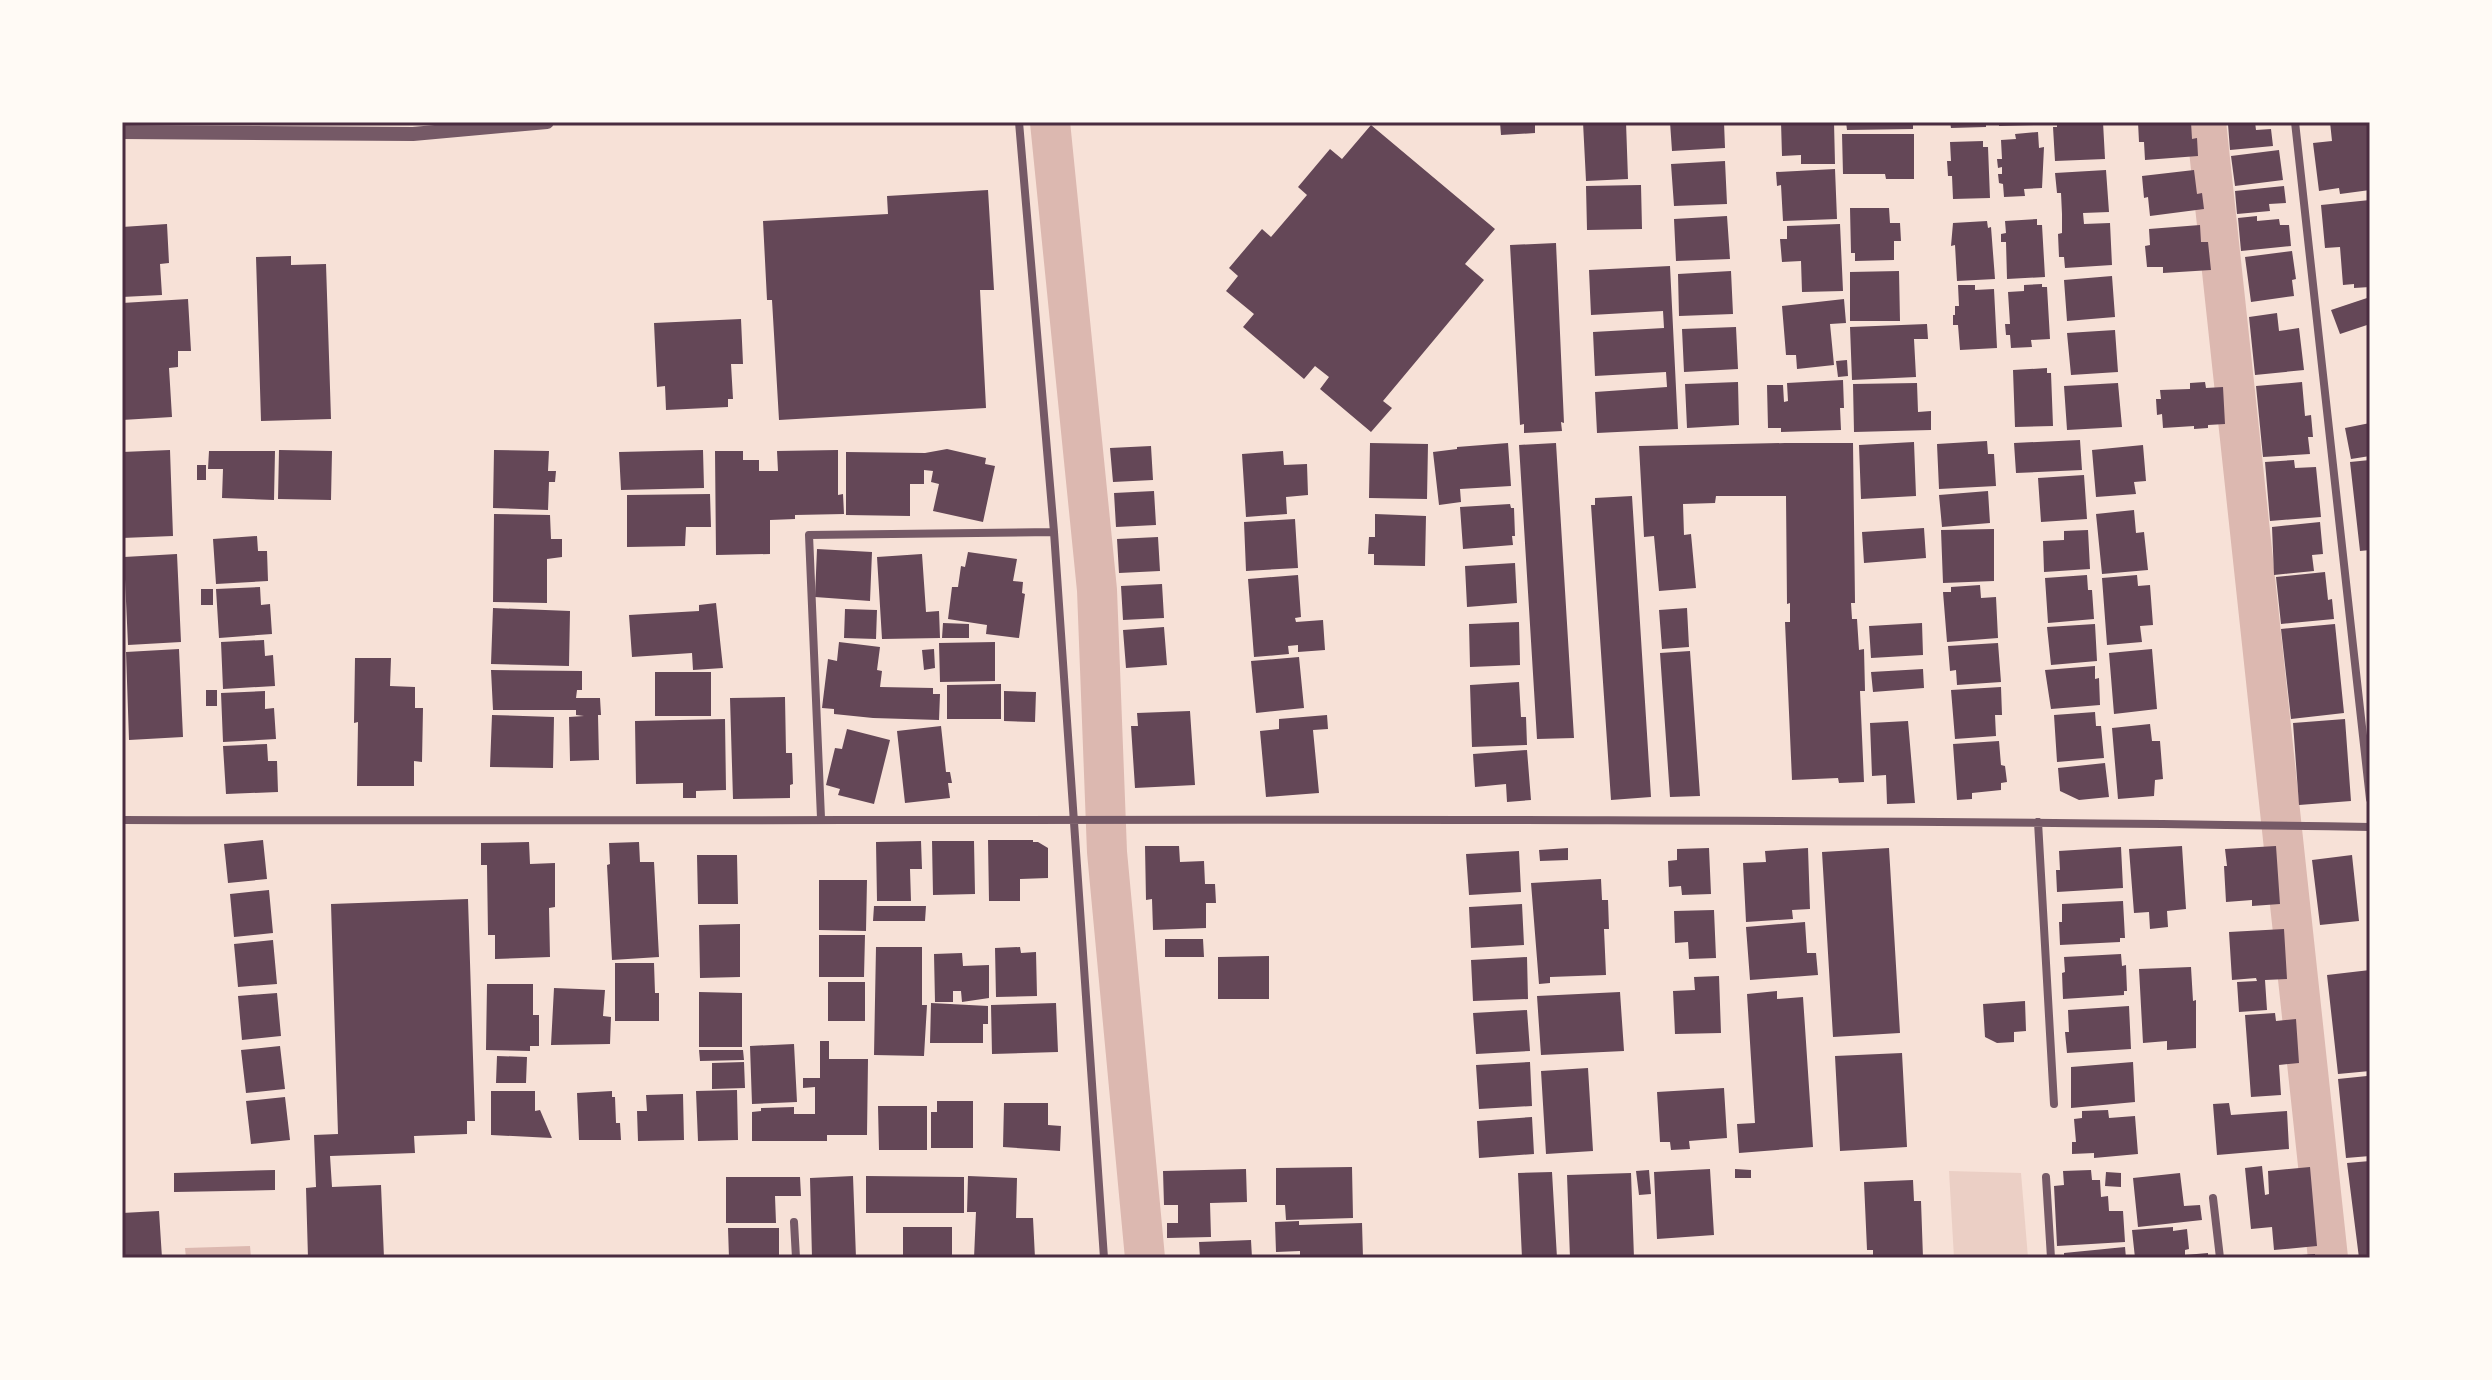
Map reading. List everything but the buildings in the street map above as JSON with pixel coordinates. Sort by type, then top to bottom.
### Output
[{"type":"street","points":[[122,132],[413,134],[547,122]]},
{"type":"street","points":[[1019,122],[1054,532],[1104,1258]]},
{"type":"street","points":[[2295,122],[2370,799]]},
{"type":"street","points":[[821,818],[809,535],[1054,532]]},
{"type":"street","points":[[122,820],[661,821],[821,818],[2038,822],[2370,827]]},
{"type":"street","points":[[2038,822],[2054,1104]]},
{"type":"street","points":[[2046,1177],[2051,1258]]},
{"type":"street","points":[[2213,1198],[2220,1258]]},
{"type":"street","points":[[794,1222],[796,1258]]},
{"type":"shaded area","points":[[1949,1171],[2021,1173],[2028,1258],[1954,1258]]},
{"type":"shaded area","points":[[250,1246],[251,1258],[186,1258],[185,1248]]},
{"type":"waterway","points":[[1050,122],[1097,590],[1107,852],[1145,1258]]},
{"type":"waterway","points":[[2206,122],[2328,1258]]}]
